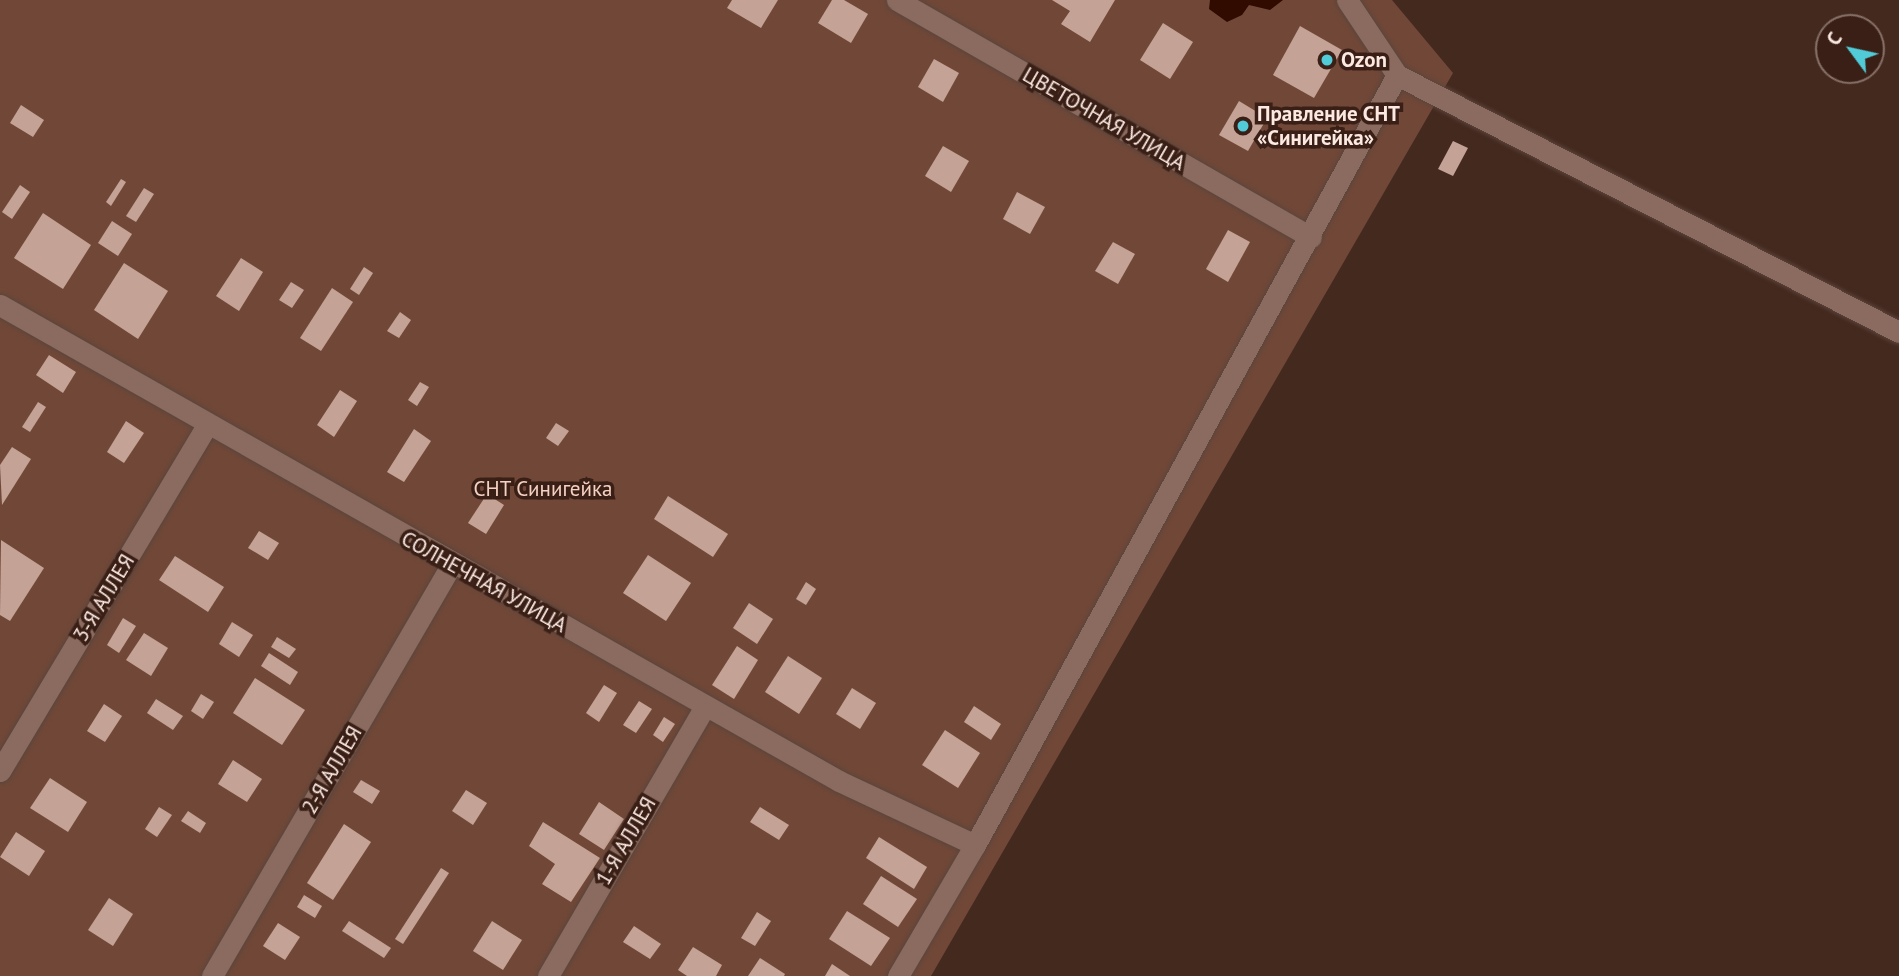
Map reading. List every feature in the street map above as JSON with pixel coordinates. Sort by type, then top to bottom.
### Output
[{"type":"street","name":"ЦВЕТОЧНАЯ УЛИЦА","points":[[897,0],[1311,237]]},
{"type":"street","points":[[1347,0],[1397,75],[1899,332]]},
{"type":"street","points":[[898,976],[975,845],[1311,237],[1397,75]]},
{"type":"street","name":"СОЛНЕЧНАЯ УЛИЦА","points":[[0,305],[705,706],[928,826],[975,845]]},
{"type":"street","name":"3-Я АЛЛЕЯ","points":[[0,771],[207,425]]},
{"type":"street","name":"2-Я АЛЛЕЯ","points":[[212,976],[452,564]]},
{"type":"street","name":"1-Я АЛЛЕЯ","points":[[548,976],[705,706]]},
{"type":"green space","name":"СНТ Синигейка","points":[[0,0],[1392,0],[1453,73],[931,976],[0,976]]},
{"type":"shaded area","points":[[1210,0],[1283,0],[1270,10],[1249,5],[1242,15],[1227,22],[1209,9]]},
{"type":"building","points":[[732,0],[778,0],[761,28],[727,8]]},
{"type":"building","points":[[832,0],[844,0],[868,14],[851,43],[818,23]]},
{"type":"building","points":[[1052,0],[1115,0],[1090,42],[1061,24],[1070,11]]},
{"type":"building","points":[[1163,23],[1193,42],[1170,79],[1140,60]]},
{"type":"building","points":[[1300,26],[1342,50],[1314,98],[1273,75]]},
{"type":"building","points":[[934,59],[959,73],[943,102],[918,87]]},
{"type":"building","name":"Правление СНТ «Синигейка»","points":[[1239,101],[1267,118],[1248,151],[1219,135]]},
{"type":"building","points":[[21,105],[44,120],[33,137],[10,123]]},
{"type":"building","points":[[1453,141],[1468,148],[1453,176],[1438,169]]},
{"type":"building","points":[[943,146],[969,161],[951,192],[925,176]]},
{"type":"building","points":[[121,179],[126,182],[111,206],[106,202]]},
{"type":"building","points":[[20,185],[30,192],[12,219],[2,212]]},
{"type":"building","points":[[144,188],[154,194],[136,222],[126,216]]},
{"type":"building","points":[[1017,192],[1045,207],[1030,234],[1003,219]]},
{"type":"building","points":[[43,213],[91,245],[63,289],[14,258]]},
{"type":"building","points":[[112,221],[132,234],[118,256],[98,243]]},
{"type":"building","points":[[1228,230],[1250,242],[1228,282],[1206,269]]},
{"type":"building","points":[[1113,242],[1135,254],[1118,284],[1095,271]]},
{"type":"building","points":[[241,258],[263,272],[239,311],[216,296]]},
{"type":"building","points":[[124,263],[168,291],[138,339],[94,310]]},
{"type":"building","points":[[364,267],[373,273],[359,295],[350,289]]},
{"type":"building","points":[[291,282],[304,290],[292,308],[279,300]]},
{"type":"building","points":[[332,288],[353,302],[321,351],[300,338]]},
{"type":"building","points":[[400,312],[411,320],[399,338],[387,331]]},
{"type":"building","points":[[49,355],[76,372],[63,393],[36,375]]},
{"type":"building","points":[[420,382],[429,387],[417,406],[408,400]]},
{"type":"building","points":[[340,390],[357,401],[334,437],[317,425]]},
{"type":"building","points":[[38,402],[46,407],[30,432],[22,427]]},
{"type":"building","points":[[126,421],[144,433],[124,463],[107,452]]},
{"type":"building","points":[[556,423],[569,431],[558,446],[546,438]]},
{"type":"building","points":[[414,429],[431,441],[404,482],[387,472]]},
{"type":"building","points":[[12,447],[31,459],[2,505],[0,465]]},
{"type":"building","points":[[487,494],[504,505],[486,534],[468,523]]},
{"type":"building","points":[[668,496],[728,534],[713,557],[654,519]]},
{"type":"building","points":[[259,531],[279,543],[268,560],[248,548]]},
{"type":"building","points":[[1,540],[44,568],[10,621],[0,615]]},
{"type":"building","points":[[648,555],[691,583],[666,621],[623,593]]},
{"type":"building","points":[[175,556],[224,587],[208,612],[159,580]]},
{"type":"building","points":[[806,582],[816,589],[806,605],[796,599]]},
{"type":"building","points":[[749,603],[773,619],[757,644],[733,628]]},
{"type":"building","points":[[123,618],[136,626],[119,653],[107,645]]},
{"type":"building","points":[[232,622],[253,635],[239,657],[219,644]]},
{"type":"building","points":[[144,633],[168,648],[151,676],[126,660]]},
{"type":"building","points":[[277,637],[296,649],[289,658],[271,647]]},
{"type":"building","points":[[737,646],[758,660],[734,699],[712,685]]},
{"type":"building","points":[[269,653],[298,672],[290,685],[261,666]]},
{"type":"building","points":[[788,656],[822,678],[799,714],[765,692]]},
{"type":"building","points":[[255,678],[305,710],[282,745],[233,713]]},
{"type":"building","points":[[604,685],[617,693],[599,722],[586,713]]},
{"type":"building","points":[[852,688],[876,703],[860,729],[836,714]]},
{"type":"building","points":[[201,694],[214,702],[203,719],[191,711]]},
{"type":"building","points":[[156,699],[183,716],[173,730],[147,713]]},
{"type":"building","points":[[639,701],[652,709],[636,733],[623,725]]},
{"type":"building","points":[[104,704],[122,716],[105,742],[87,731]]},
{"type":"building","points":[[974,706],[1001,724],[991,740],[964,722]]},
{"type":"building","points":[[664,717],[675,724],[663,742],[653,735]]},
{"type":"building","points":[[945,730],[980,753],[958,788],[922,765]]},
{"type":"building","points":[[233,760],[262,779],[247,802],[218,784]]},
{"type":"building","points":[[50,778],[87,802],[68,832],[30,808]]},
{"type":"building","points":[[361,780],[380,791],[372,804],[353,792]]},
{"type":"building","points":[[466,790],[487,803],[473,825],[452,811]]},
{"type":"building","points":[[599,802],[624,819],[604,850],[579,834]]},
{"type":"building","points":[[159,807],[172,815],[157,837],[145,829]]},
{"type":"building","points":[[760,807],[789,825],[779,840],[750,822]]},
{"type":"building","points":[[188,811],[206,823],[200,833],[181,821]]},
{"type":"building","points":[[543,822],[600,858],[571,902],[542,884],[555,864],[529,846]]},
{"type":"building","points":[[344,824],[371,842],[333,900],[307,883]]},
{"type":"building","points":[[16,832],[45,851],[29,876],[0,857]]},
{"type":"building","points":[[879,837],[927,867],[914,889],[866,858]]},
{"type":"building","points":[[441,868],[449,873],[403,944],[395,939]]},
{"type":"building","points":[[881,876],[917,899],[898,927],[863,904]]},
{"type":"building","points":[[304,895],[322,906],[315,918],[297,907]]},
{"type":"building","points":[[109,898],[133,914],[113,946],[88,930]]},
{"type":"building","points":[[847,911],[890,938],[871,966],[829,939]]},
{"type":"building","points":[[757,912],[771,921],[755,946],[741,938]]},
{"type":"building","points":[[349,921],[391,948],[384,958],[342,931]]},
{"type":"building","points":[[492,921],[522,940],[503,970],[473,951]]},
{"type":"building","points":[[278,923],[300,937],[285,960],[263,946]]},
{"type":"building","points":[[634,926],[661,944],[650,959],[623,942]]},
{"type":"building","points":[[693,947],[722,965],[716,976],[687,976],[678,970]]},
{"type":"building","points":[[760,958],[785,974],[784,976],[748,976]]},
{"type":"building","points":[[832,964],[850,976],[825,976]]},
{"type":"place","name":"Ozon","points":[[1327,60]]},
{"type":"place","name":"Правление СНТ «Синигейка»","points":[[1243,126]]}]
